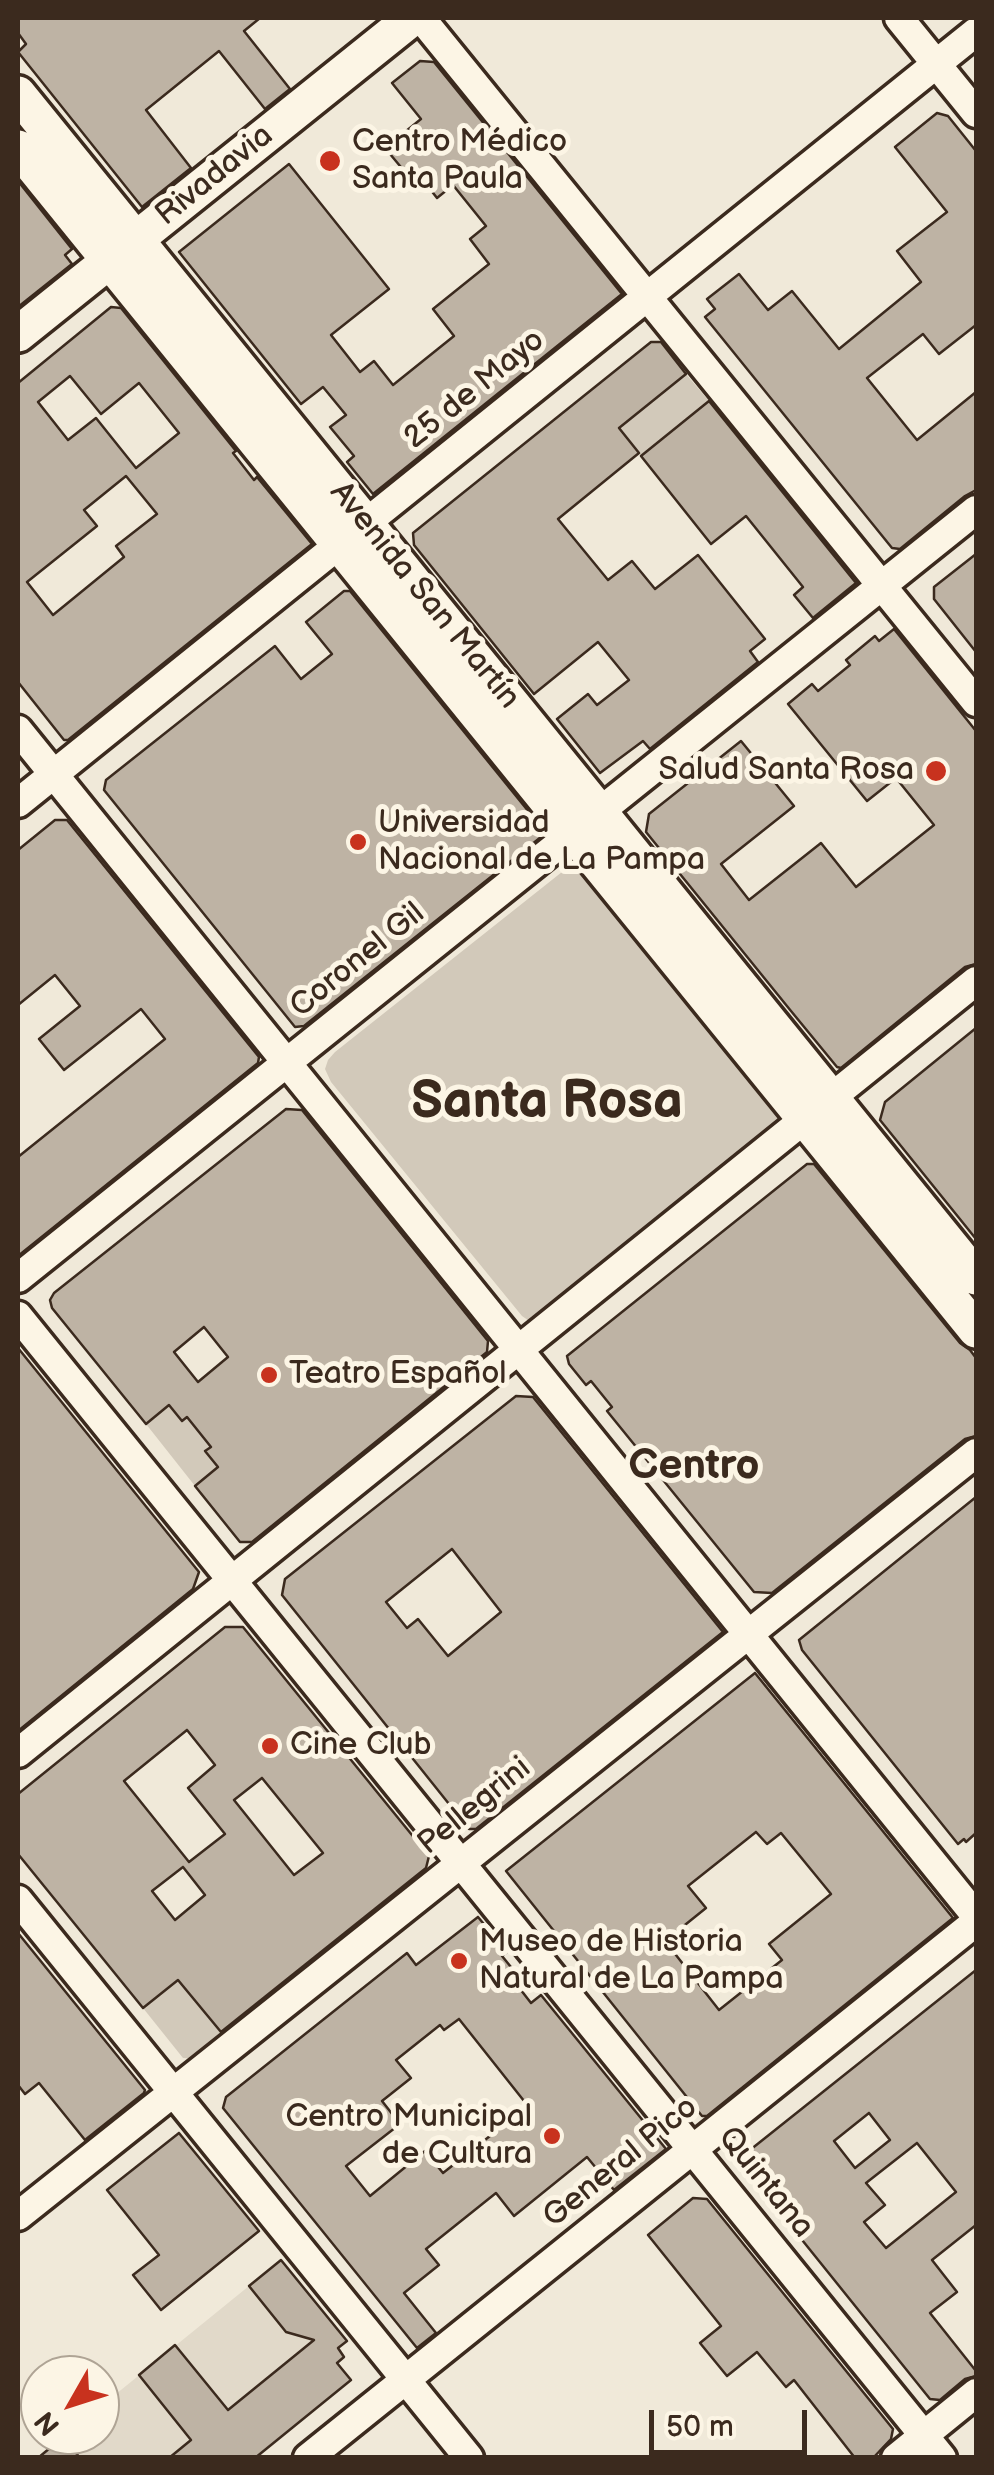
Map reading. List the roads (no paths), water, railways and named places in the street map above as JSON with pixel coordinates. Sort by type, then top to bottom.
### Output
[{"type":"main road","name":"Rivadavia","points":[[18,334],[412,18]]},
{"type":"main road","name":"Avenida San Martín","points":[[18,94],[122,250],[818,1108]]},
{"type":"main road","name":"Avenida San Martín","points":[[18,148],[122,250]]},
{"type":"main road","points":[[818,1108],[976,1277]]},
{"type":"main road","points":[[818,1108],[976,1330]]},
{"type":"street","points":[[422,18],[976,702]]},
{"type":"street","points":[[899,18],[976,114]]},
{"type":"street","name":"25 de Mayo","points":[[18,802],[976,32]]},
{"type":"street","name":"Coronel Gil","points":[[18,1278],[976,510]]},
{"type":"street","points":[[18,730],[976,1919]]},
{"type":"street","points":[[18,1753],[976,981]]},
{"type":"street","name":"Quintana","points":[[18,1316],[942,2458]]},
{"type":"street","name":"Pellegrini","points":[[18,2216],[976,1453]]},
{"type":"street","points":[[18,1900],[469,2458]]},
{"type":"street","name":"General Pico","points":[[308,2458],[976,1919]]},
{"type":"street","points":[[896,2458],[976,2393]]},
{"type":"place","name":"Centro Médico Santa Paula","points":[[330,161]]},
{"type":"place","name":"Salud Santa Rosa","points":[[936,771]]},
{"type":"place","name":"Universidad Nacional de La Pampa","points":[[358,842]]},
{"type":"place","name":"Teatro Español","points":[[269,1375]]},
{"type":"place","name":"Cine Club","points":[[270,1746]]},
{"type":"place","name":"Museo de Historia Natural de La Pampa","points":[[459,1961]]},
{"type":"place","name":"Centro Municipal de Cultura","points":[[552,2136]]},
{"type":"district","name":"Santa Rosa","points":[[547,1104]]},
{"type":"district","name":"Centro","points":[[694,1467]]}]
